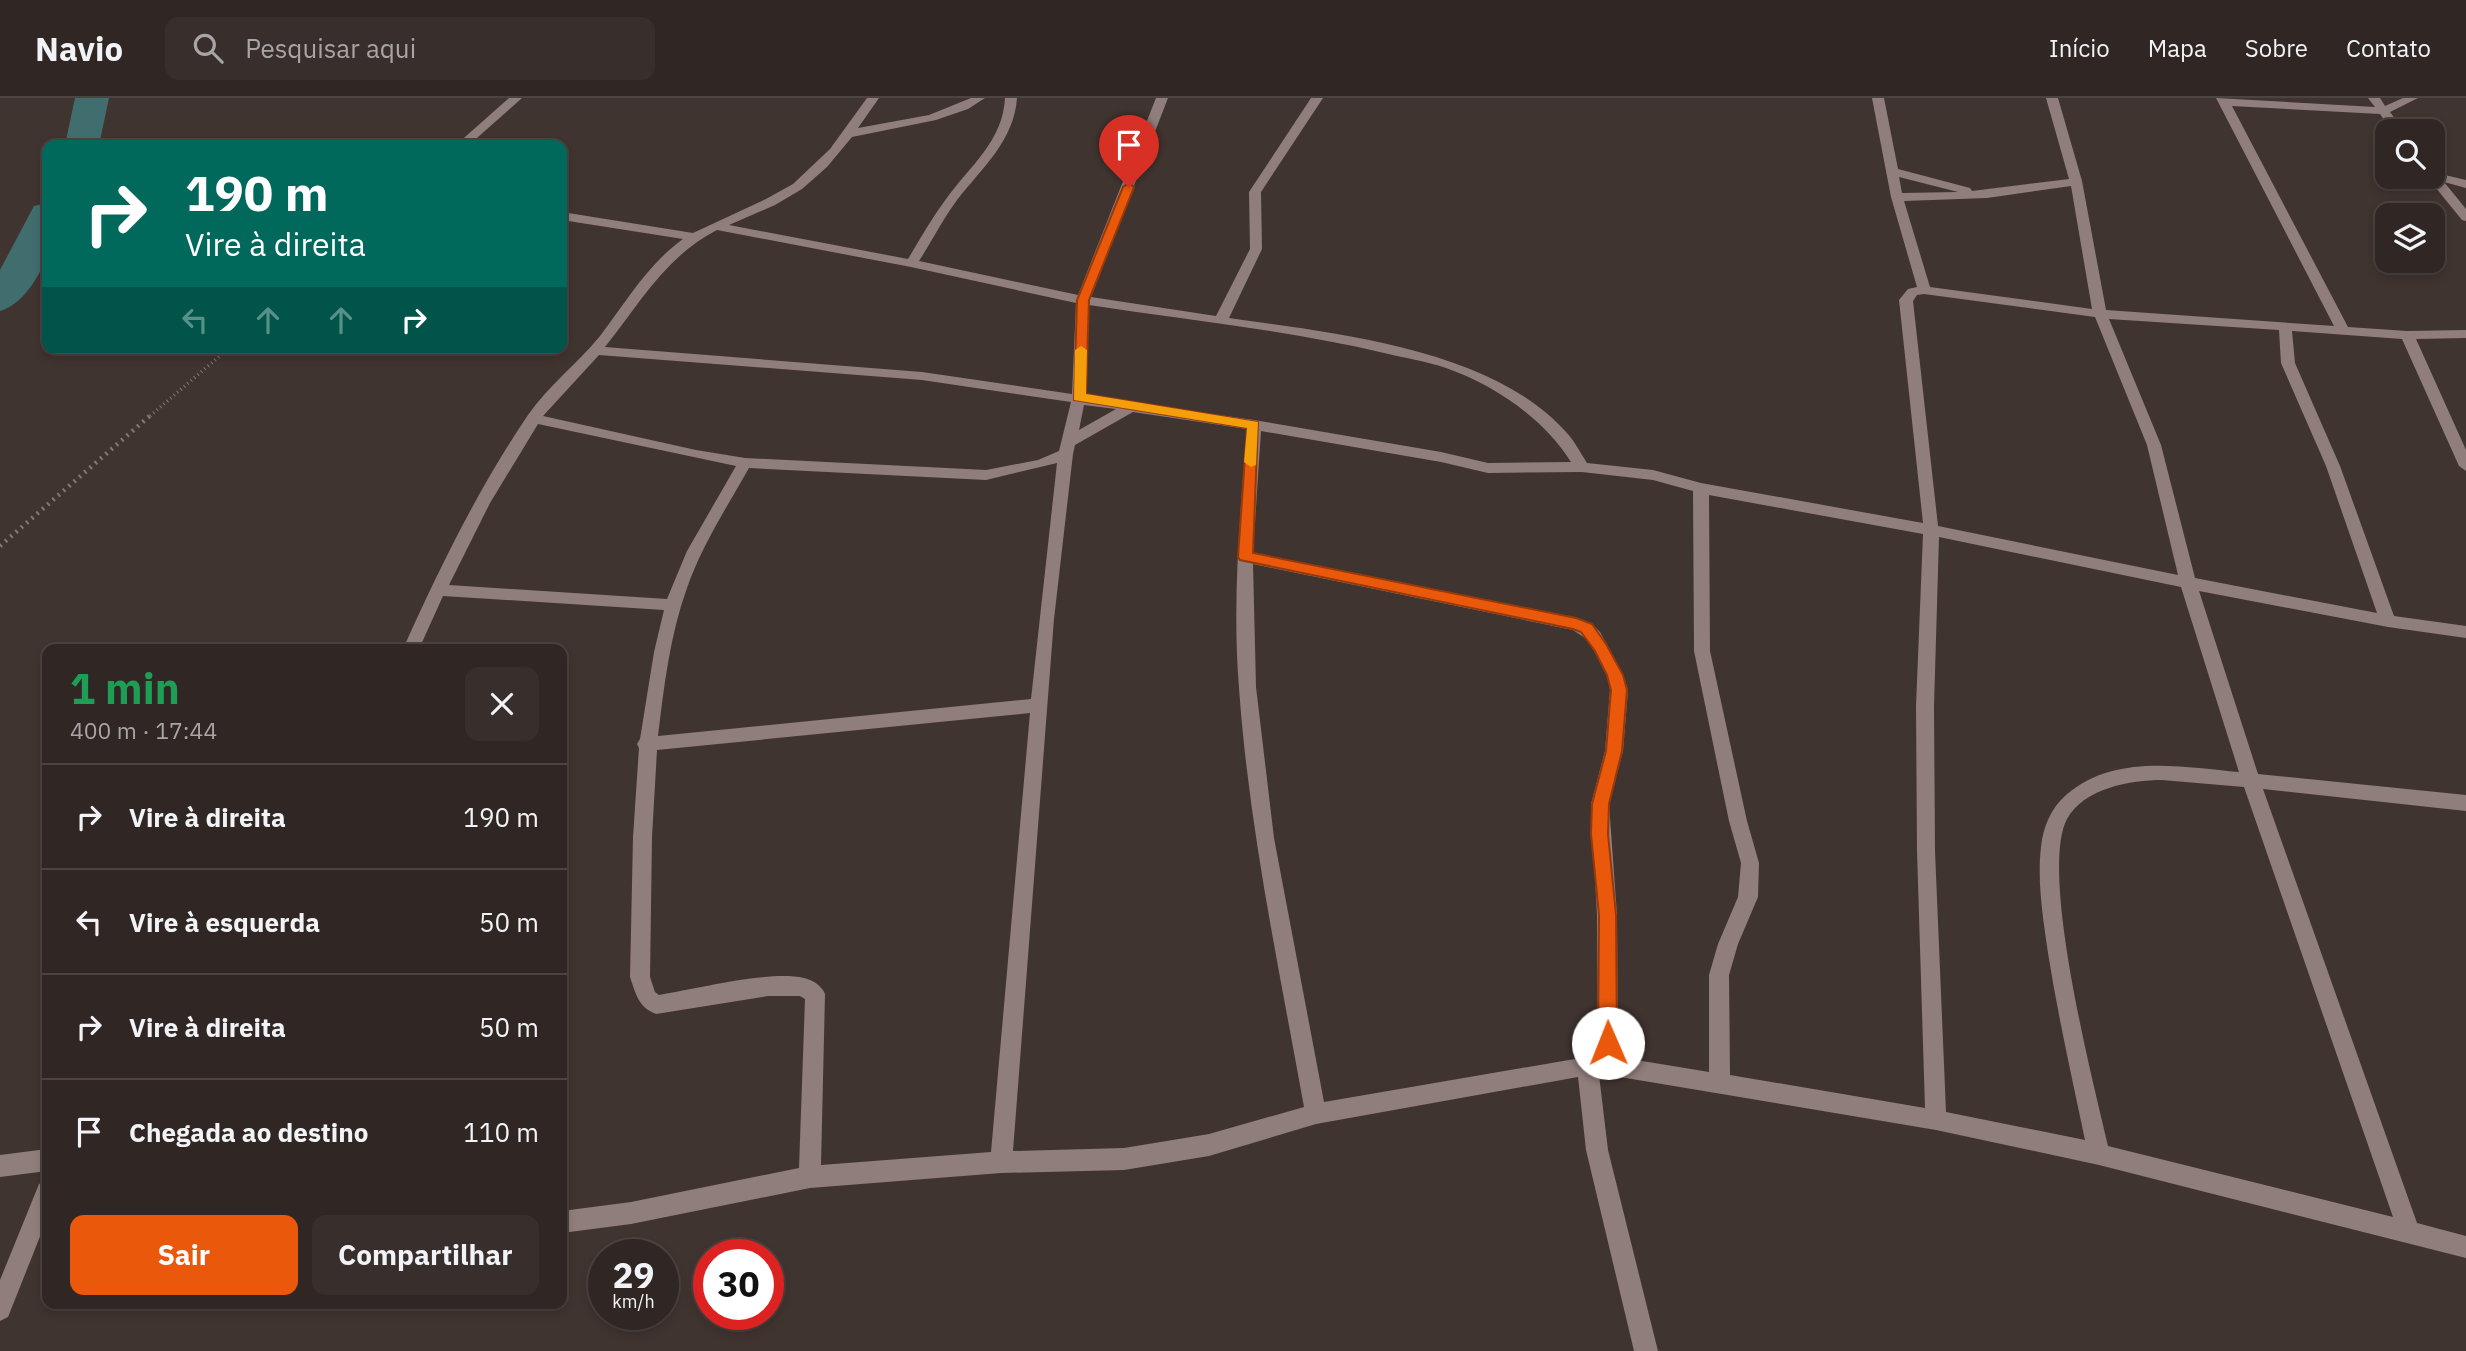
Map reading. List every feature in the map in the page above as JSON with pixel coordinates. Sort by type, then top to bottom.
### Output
[{"type":"street","points":[[468,140],[516,98]]},
{"type":"street","points":[[413,644],[437,590],[534,418],[595,350],[675,251],[715,226],[757,209],[804,183],[848,134],[873,98]]},
{"type":"street","points":[[848,134],[939,117],[962,109],[979,98]]},
{"type":"street","points":[[911,263],[951,200],[1003,132],[1009,118],[1011,98]]},
{"type":"street","points":[[1001,1162],[1046,620],[1069,447],[1079,397],[1083,300],[1162,98]]},
{"type":"street","points":[[1221,320],[1256,249],[1255,192],[1317,98]]},
{"type":"street","points":[[1878,98],[1897,197],[1924,290]]},
{"type":"street","points":[[2052,98],[2076,181],[2100,314],[2154,445],[2188,583],[2251,780],[2409,1232]]},
{"type":"street","points":[[2374,98],[2388,119]]},
{"type":"street","points":[[2223,100],[2382,111],[2412,98]]},
{"type":"street","points":[[2223,100],[2342,329]]},
{"type":"street","points":[[866,109],[891,124]]},
{"type":"street","points":[[1892,171],[1979,195]]},
{"type":"street","points":[[2445,178],[2466,184]]},
{"type":"street","points":[[1897,197],[1936,198],[2013,192],[2076,181]]},
{"type":"street","points":[[2444,189],[2466,217]]},
{"type":"street","points":[[567,217],[695,237]]},
{"type":"street","points":[[715,226],[911,263],[1083,300],[1339,338],[1451,365],[1497,388],[1539,414],[1562,436],[1582,467]]},
{"type":"street","points":[[1936,1120],[1926,851],[1925,706],[1931,530],[1906,300],[1913,292],[1924,290],[2100,314],[2407,335],[2466,334]]},
{"type":"street","points":[[2285,326],[2288,363],[2333,466],[2388,621]]},
{"type":"street","points":[[2407,335],[2466,466]]},
{"type":"street","points":[[595,350],[922,376],[1079,397],[1254,425],[1441,457],[1488,468],[1582,467],[1653,475],[1701,488],[1931,530],[2188,583],[2388,621],[2466,632]]},
{"type":"street","points":[[534,418],[696,455],[745,463],[986,475],[1041,464],[1132,406]]},
{"type":"street","points":[[1254,425],[1245,557],[1247,687],[1263,824],[1316,1114]]},
{"type":"street","points":[[745,463],[690,564],[673,604],[646,744],[640,977],[647,998],[656,1005],[768,987],[803,987],[815,994],[810,1177]]},
{"type":"street","points":[[1701,488],[1702,651],[1738,821],[1750,863],[1748,897],[1728,944],[1719,975],[1720,1084]]},
{"type":"street","points":[[1245,557],[1576,624],[1586,628],[1594,636],[1615,675],[1619,690],[1614,751],[1600,804],[1607,915],[1598,1065],[1597,1150],[1646,1351]]},
{"type":"street","points":[[437,590],[673,604]]},
{"type":"street","points":[[646,744],[1039,705]]},
{"type":"street","points":[[2099,1154],[2060,962],[2048,860],[2057,819],[2081,793],[2109,779],[2145,773],[2251,780],[2466,803]]},
{"type":"street","points":[[567,1221],[631,1213],[810,1177],[1001,1162],[1124,1159],[1209,1145],[1316,1114],[1598,1065],[1936,1120],[2099,1154],[2466,1247]]},
{"type":"street","points":[[0,1166],[42,1161]]},
{"type":"street","points":[[0,1309],[42,1204]]},
{"type":"path","points":[[0,546],[222,354]]},
{"type":"waterway","points":[[83,140],[92,98]]},
{"type":"waterway","points":[[0,299],[14,281],[42,224]]},
{"type":"slow traffic","points":[[1081,350],[1079,397],[1254,425],[1251,462]]},
{"type":"route","points":[[1129,187],[1083,300],[1079,397],[1254,425],[1245,557],[1576,624],[1586,628],[1601,648],[1615,675],[1619,690],[1614,751],[1600,804],[1607,915],[1608,1043]]}]
